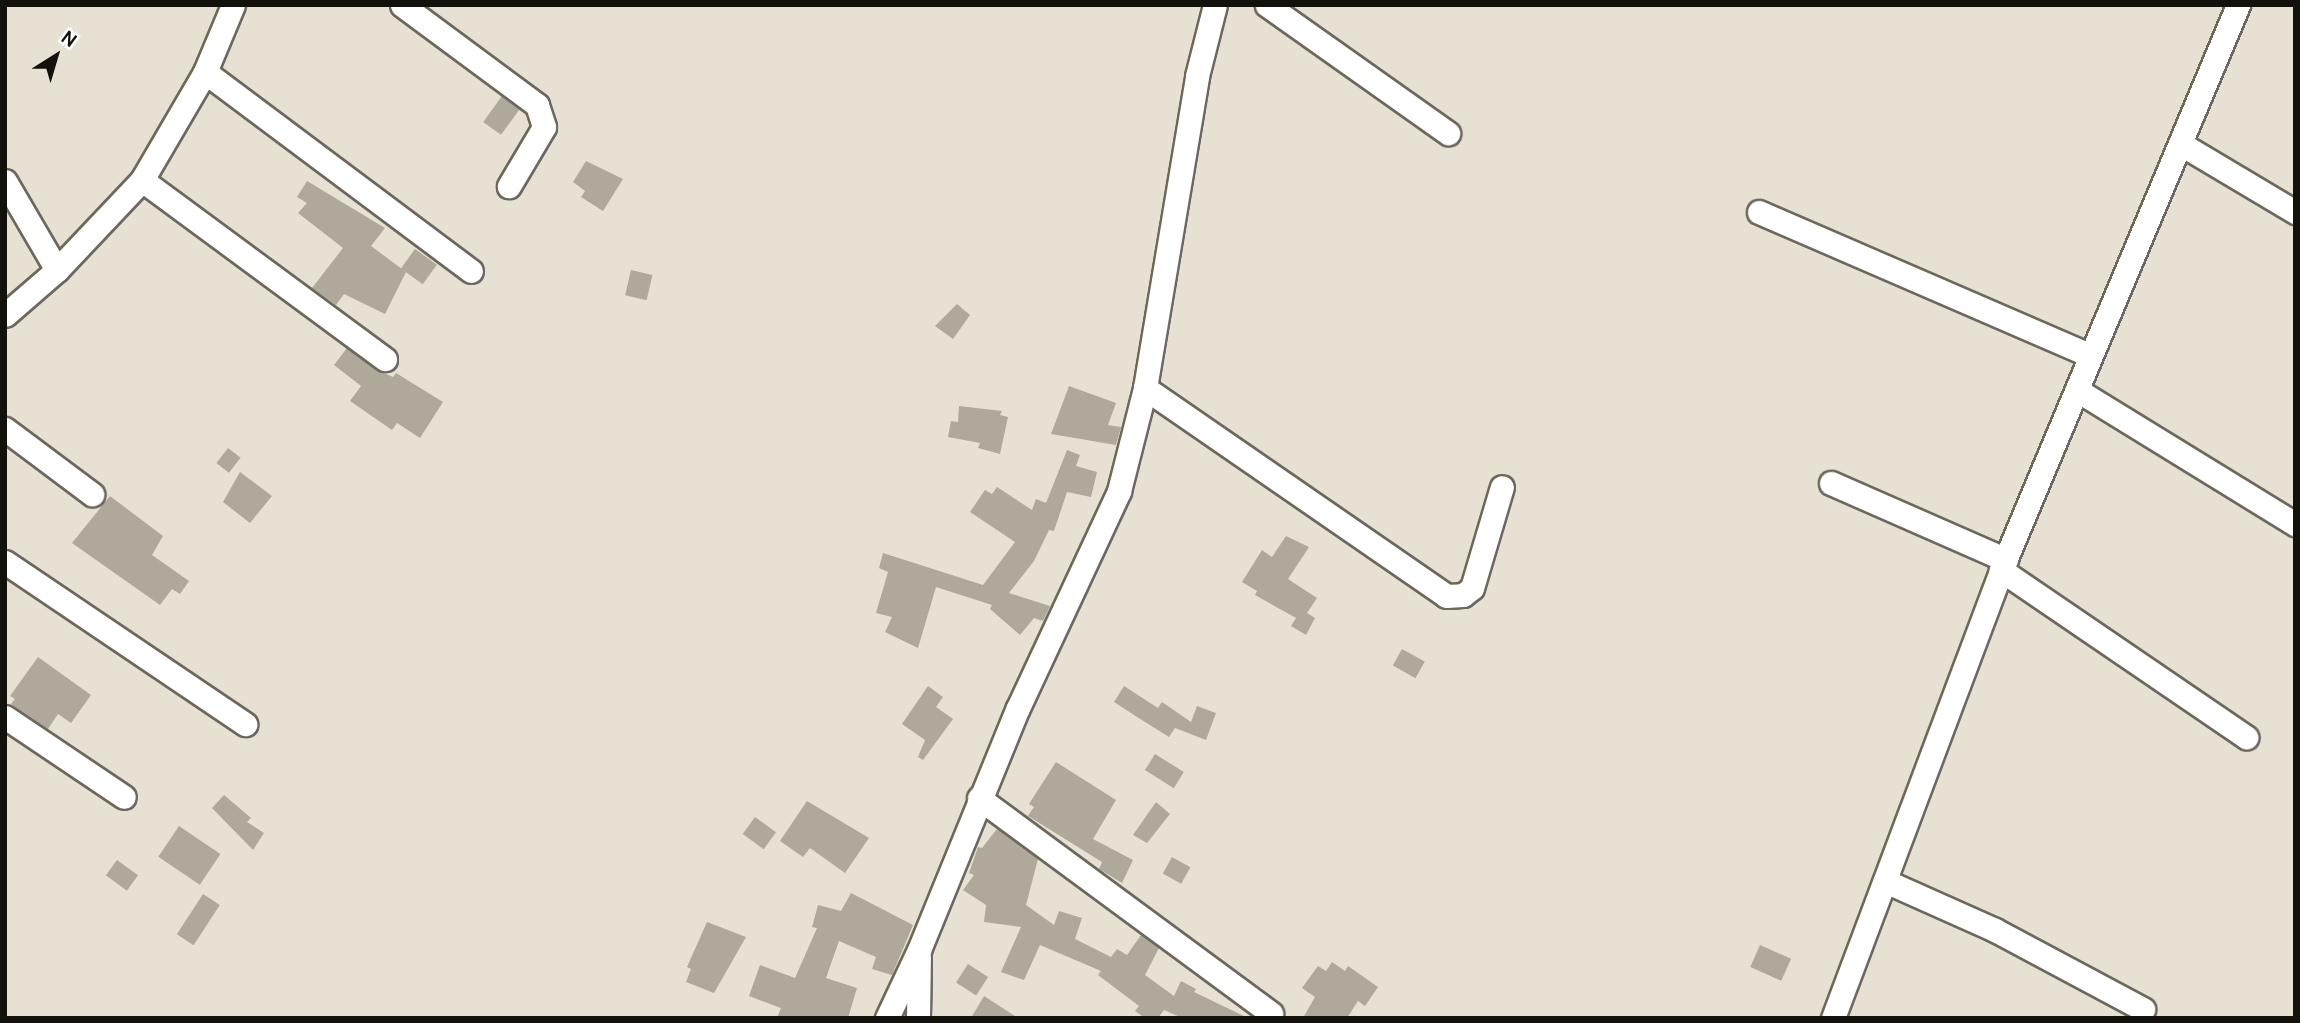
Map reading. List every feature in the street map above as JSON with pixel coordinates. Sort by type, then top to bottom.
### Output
[{"type":"street","points":[[402,5],[537,104],[544,127],[509,187]]},
{"type":"street","points":[[887,1018],[919,950],[979,797],[1119,491],[1145,388],[1198,76],[1216,5]]},
{"type":"street","points":[[1267,5],[1448,133]]},
{"type":"street","points":[[1833,1018],[2003,565],[2238,5]]},
{"type":"street","points":[[5,315],[57,270],[142,180],[205,72],[229,8]]},
{"type":"street","points":[[205,72],[471,271]]},
{"type":"street","points":[[2181,144],[2295,212]]},
{"type":"street","points":[[142,180],[385,359]]},
{"type":"street","points":[[5,181],[57,270]]},
{"type":"street","points":[[1759,212],[2090,355]]},
{"type":"street","points":[[1145,388],[1446,596],[1463,595],[1472,588],[1502,487]]},
{"type":"street","points":[[2077,390],[2295,524]]},
{"type":"street","points":[[5,429],[92,494]]},
{"type":"street","points":[[1831,483],[2003,565],[2246,737]]},
{"type":"street","points":[[5,562],[245,724]]},
{"type":"street","points":[[5,717],[124,797]]},
{"type":"street","points":[[979,797],[1271,1013]]},
{"type":"street","points":[[1885,881],[1995,930],[2143,1009]]},
{"type":"street","points":[[918,1018],[919,950]]},
{"type":"building","points":[[502,96],[520,109],[501,135],[483,122]]},
{"type":"building","points":[[586,161],[623,179],[603,211],[581,197],[585,191],[573,182]]},
{"type":"building","points":[[307,181],[385,228],[371,246],[406,272],[385,314],[344,294],[336,305],[312,288],[343,248],[298,213],[307,203],[297,197]]},
{"type":"building","points":[[415,249],[437,265],[423,284],[401,268]]},
{"type":"building","points":[[631,270],[652,275],[647,300],[625,295]]},
{"type":"building","points":[[957,304],[970,315],[953,339],[935,326]]},
{"type":"building","points":[[347,348],[377,370],[393,377],[396,373],[443,402],[420,438],[397,423],[392,430],[350,401],[361,386],[334,365]]},
{"type":"building","points":[[1069,386],[1116,403],[1108,425],[1121,427],[1116,445],[1051,434]]},
{"type":"building","points":[[959,406],[1002,411],[1000,415],[1008,417],[1000,454],[978,448],[980,443],[948,437],[951,421],[958,422]]},
{"type":"building","points":[[228,448],[241,458],[229,473],[216,463]]},
{"type":"building","points":[[1067,450],[1080,455],[1076,466],[1097,472],[1091,497],[1067,492],[1054,531],[1049,530],[1034,561],[1009,593],[1050,606],[1043,621],[1034,618],[1020,635],[990,609],[992,605],[936,587],[918,648],[885,632],[892,617],[876,613],[888,572],[879,568],[883,553],[983,585],[1015,542],[970,512],[985,490],[992,494],[997,487],[1032,510],[1036,499],[1046,503]]},
{"type":"building","points":[[240,472],[272,496],[250,523],[223,502]]},
{"type":"building","points":[[110,496],[163,536],[152,555],[189,581],[180,594],[172,589],[160,605],[72,543]]},
{"type":"building","points":[[1286,536],[1309,547],[1288,579],[1317,598],[1307,613],[1315,618],[1306,635],[1291,626],[1296,618],[1255,595],[1257,591],[1242,582],[1262,550],[1272,557]]},
{"type":"building","points":[[1402,649],[1425,662],[1416,678],[1393,666]]},
{"type":"building","points":[[38,657],[91,695],[71,723],[58,714],[48,729],[11,704],[15,699],[10,696]]},
{"type":"building","points":[[928,686],[943,697],[936,707],[953,719],[923,760],[918,757],[925,740],[902,724]]},
{"type":"building","points":[[1124,686],[1158,708],[1162,702],[1191,722],[1197,706],[1216,713],[1206,740],[1175,728],[1169,737],[1114,702]]},
{"type":"building","points":[[1155,754],[1184,772],[1174,788],[1145,770]]},
{"type":"building","points":[[1056,762],[1116,800],[1093,839],[1133,860],[1122,883],[1099,869],[1102,862],[1028,816],[1034,807],[1029,804]]},
{"type":"building","points":[[224,795],[251,818],[247,822],[264,833],[253,850],[212,808]]},
{"type":"building","points":[[807,801],[869,838],[845,873],[810,848],[803,857],[780,841]]},
{"type":"building","points":[[1156,802],[1170,814],[1147,843],[1133,835]]},
{"type":"building","points":[[755,817],[776,832],[764,849],[743,834]]},
{"type":"building","points":[[179,826],[220,854],[200,885],[158,857]]},
{"type":"building","points":[[997,829],[1038,859],[1026,905],[1054,925],[1059,911],[1082,918],[1075,939],[1111,957],[1117,949],[1127,955],[1141,935],[1159,948],[1145,975],[1174,996],[1181,981],[1196,989],[1194,992],[1248,1018],[1182,1018],[1164,1010],[1158,1018],[1145,1018],[1135,1011],[1139,1006],[1098,975],[1101,971],[1040,945],[1024,980],[1001,972],[1021,927],[984,922],[986,905],[963,890],[974,875],[969,873],[978,847],[982,848]]},
{"type":"building","points":[[1172,857],[1190,867],[1181,884],[1163,874]]},
{"type":"building","points":[[117,860],[138,875],[127,891],[106,875]]},
{"type":"building","points":[[851,893],[913,925],[892,975],[872,969],[876,957],[839,941],[826,978],[857,988],[848,1018],[777,1018],[781,1008],[749,996],[760,965],[795,978],[817,928],[812,927],[818,905],[841,911]]},
{"type":"building","points":[[203,894],[220,905],[194,945],[177,934]]},
{"type":"building","points":[[707,922],[746,937],[714,993],[686,982],[691,969],[687,967]]},
{"type":"building","points":[[1760,945],[1791,959],[1781,981],[1750,967]]},
{"type":"building","points":[[1332,962],[1345,971],[1348,966],[1378,987],[1365,1006],[1358,1001],[1347,1018],[1303,1018],[1315,997],[1302,988],[1318,966],[1326,971]]},
{"type":"building","points":[[968,964],[988,977],[976,996],[956,982]]},
{"type":"building","points":[[984,996],[1018,1018],[971,1018]]}]
